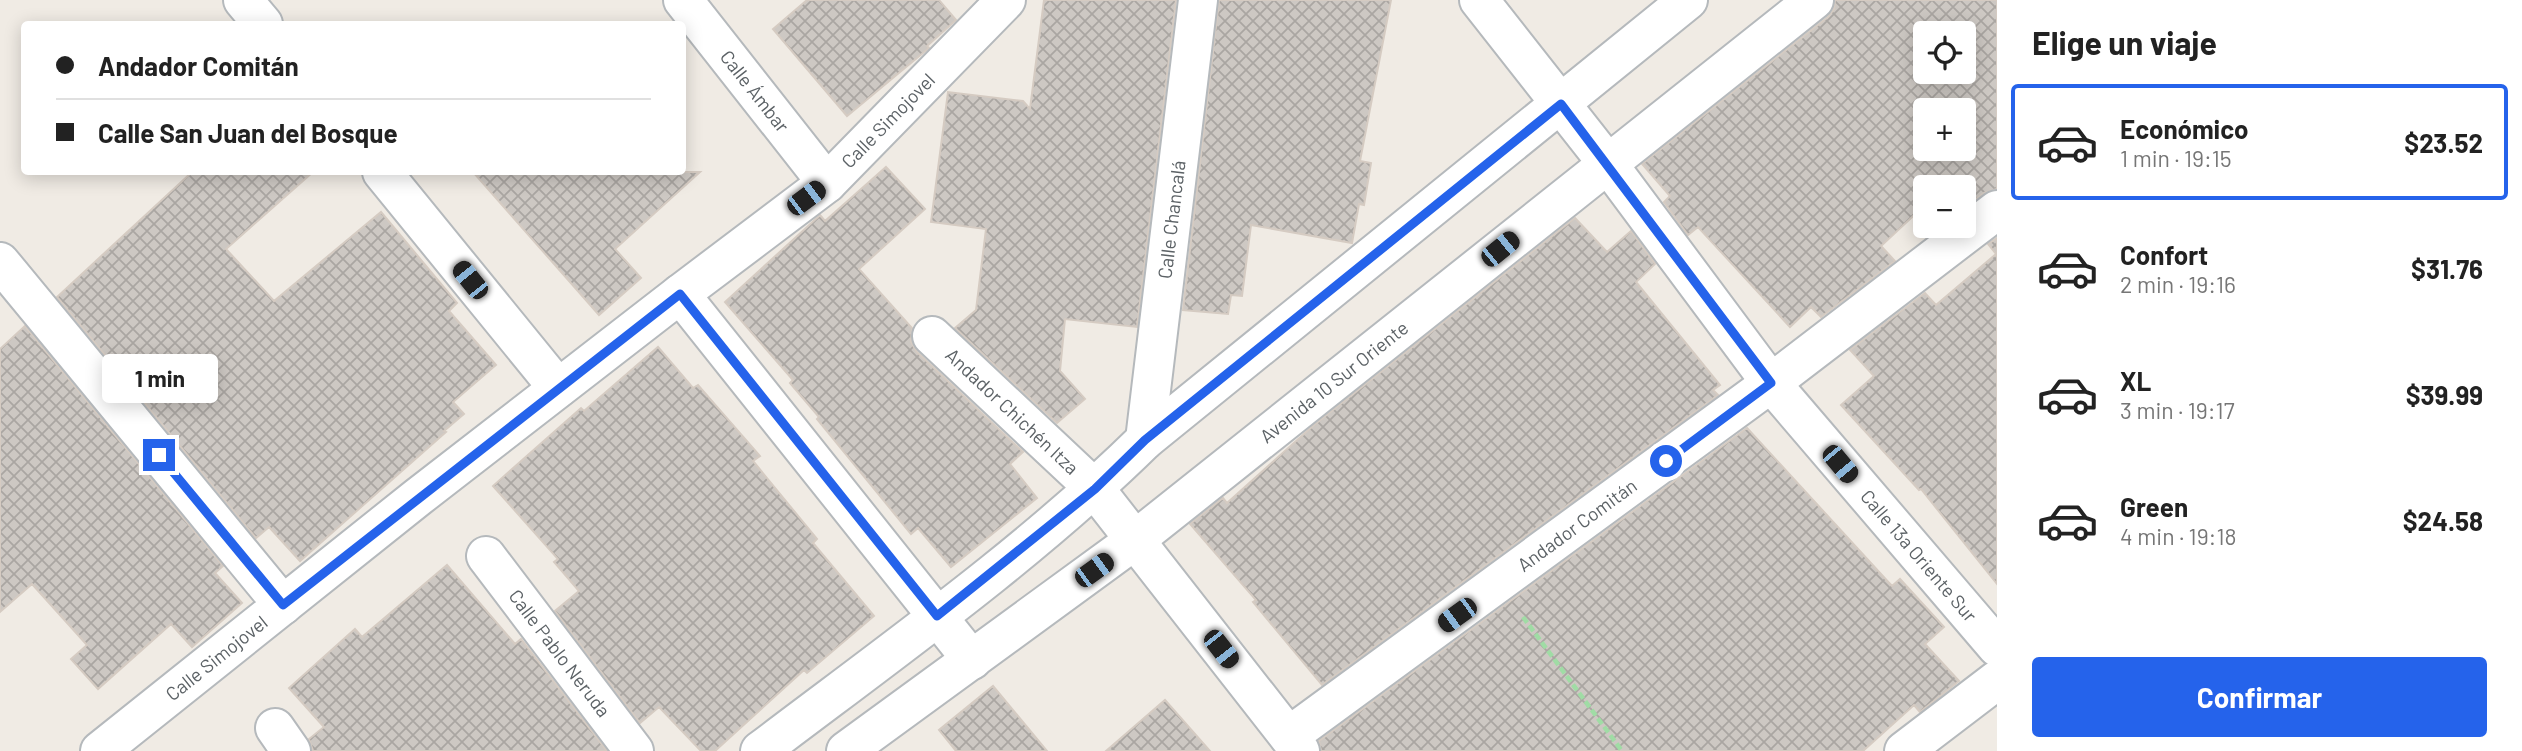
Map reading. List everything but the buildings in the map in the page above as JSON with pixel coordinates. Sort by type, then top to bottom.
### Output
[{"type":"street","points":[[243,0],[260,21]]},
{"type":"street","name":"Calle Ámbar","points":[[683,0],[827,183]]},
{"type":"street","name":"Calle Simojovel","points":[[100,751],[558,388],[827,183],[1006,0]]},
{"type":"street","name":"Calle Chancalá","points":[[1145,440],[1198,0]]},
{"type":"street","name":"Calle 13a Oriente Sur","points":[[1479,0],[1608,164],[1771,383],[1997,647]]},
{"type":"street","points":[[760,751],[937,616],[1095,489],[1145,440],[1561,104],[1652,14],[1688,0]]},
{"type":"street","name":"Avenida 10 Sur Oriente","points":[[846,751],[1135,540],[1814,0]]},
{"type":"street","points":[[385,175],[558,388]]},
{"type":"street","name":"Andador Comitán","points":[[1294,744],[1499,584],[1771,383],[1997,210]]},
{"type":"street","points":[[0,262],[283,605]]},
{"type":"street","points":[[680,294],[972,660]]},
{"type":"street","name":"Andador Chichén Itza","points":[[932,336],[1095,489],[1294,744]]},
{"type":"street","name":"Calle Pablo Neruda","points":[[486,556],[634,751]]},
{"type":"street","points":[[1904,751],[1997,680]]},
{"type":"path","points":[[1499,584],[1622,751]]},
{"type":"route","points":[[159,455],[283,605],[680,294],[937,616],[1095,489],[1145,440],[1561,104],[1771,383],[1666,461]]}]
